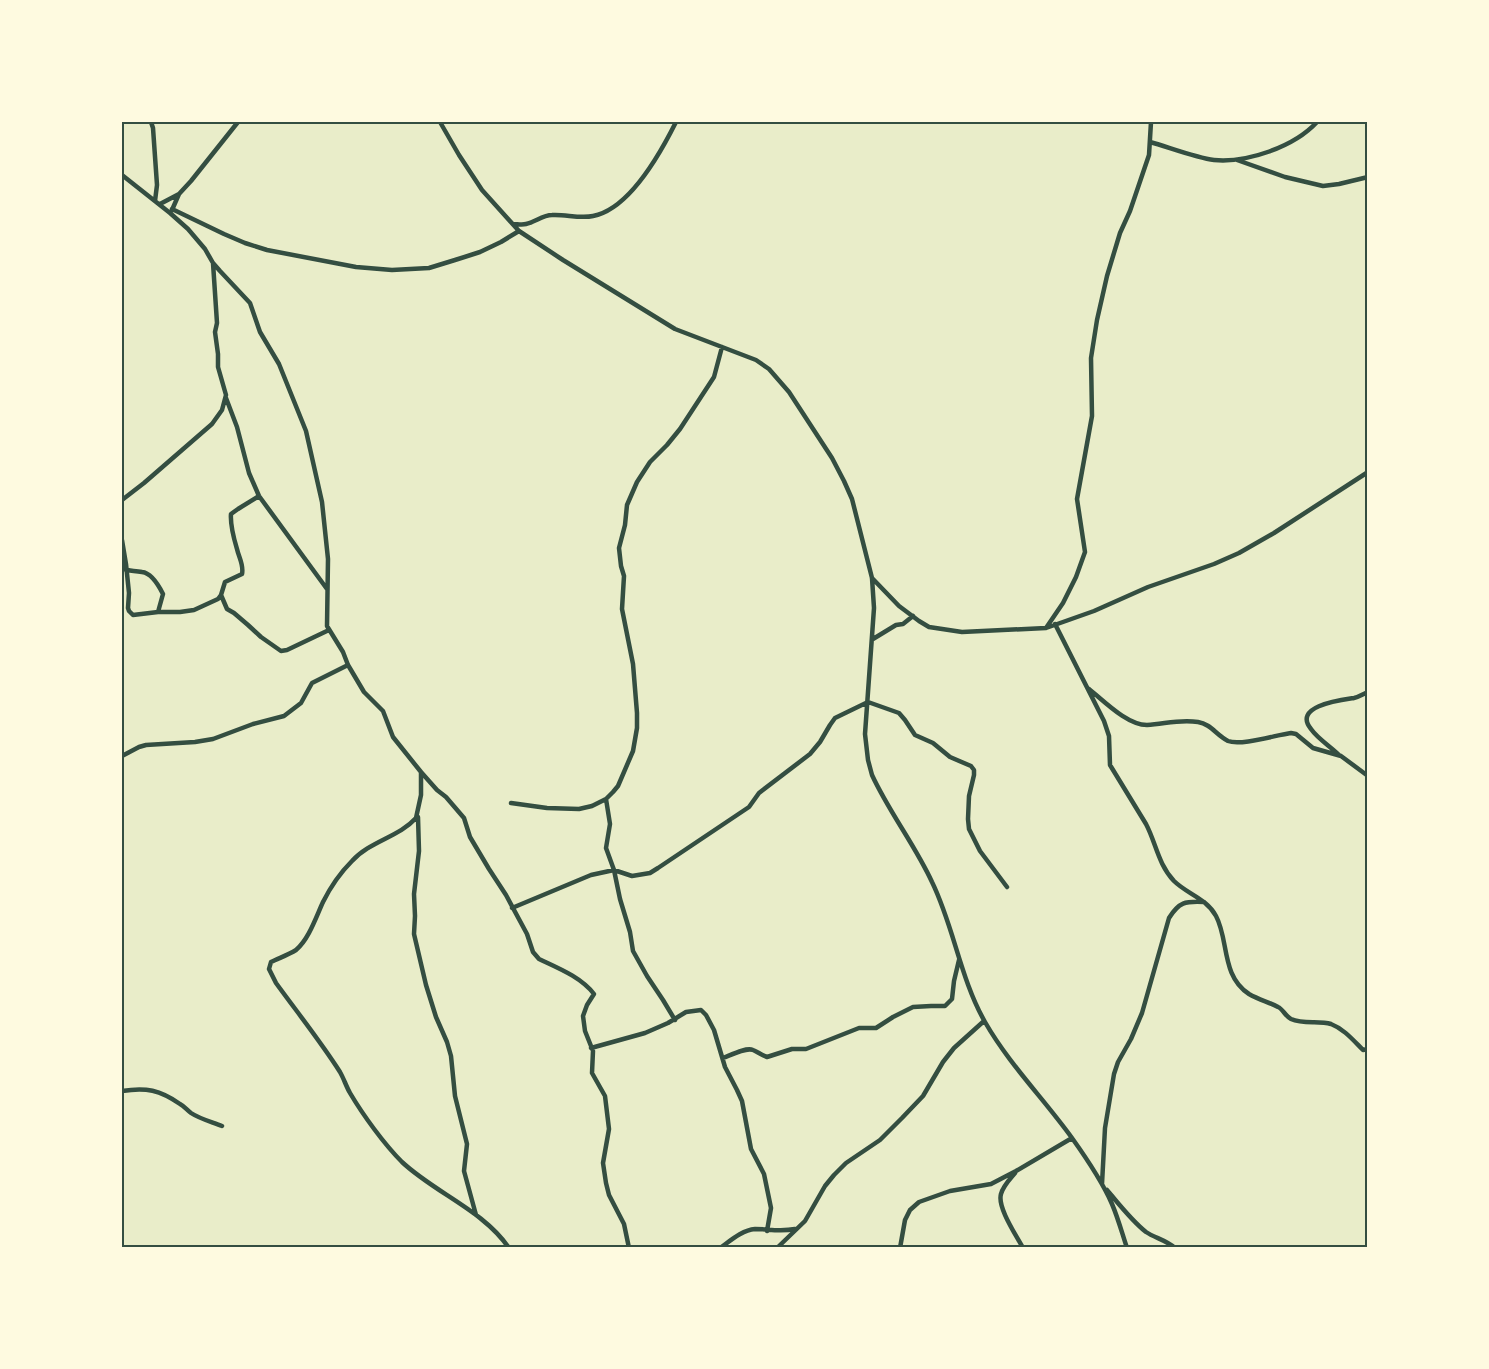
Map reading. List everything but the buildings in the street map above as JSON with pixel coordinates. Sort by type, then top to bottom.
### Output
[{"type":"street","points":[[151,122],[157,203]]},
{"type":"street","points":[[171,211],[179,194],[238,122]]},
{"type":"street","points":[[440,122],[482,190],[519,231],[675,329],[756,360],[769,369],[789,392],[832,458],[852,499],[872,578],[873,639],[865,734],[872,775],[932,881],[943,907],[959,960],[984,1021],[1002,1049],[1072,1138],[1102,1184],[1113,1206],[1127,1248]]},
{"type":"street","points":[[513,224],[524,225],[553,214],[588,217],[605,213],[621,201],[641,180],[657,158],[676,122]]},
{"type":"street","points":[[1046,628],[1063,603],[1085,552],[1077,499],[1092,416],[1091,358],[1107,276],[1149,154],[1151,122]]},
{"type":"street","points":[[1150,142],[1212,160],[1236,160],[1281,147],[1312,128],[1317,122]]},
{"type":"street","points":[[1236,160],[1285,177],[1323,186],[1368,177]]},
{"type":"street","points":[[122,176],[171,211],[245,243],[267,250],[356,267],[392,270],[429,268],[480,252],[519,231]]},
{"type":"street","points":[[157,203],[179,194]]},
{"type":"street","points":[[171,211],[205,249],[213,263],[250,303],[260,332],[279,364],[306,431],[322,502],[328,559],[326,619],[329,630],[364,692],[383,711],[393,737],[421,772],[464,818],[470,837],[506,895],[536,956],[584,984],[594,994],[583,1016],[593,1057],[592,1073],[605,1096],[609,1129],[603,1163],[609,1194],[624,1224],[629,1248]]},
{"type":"street","points":[[213,263],[218,368],[249,473],[259,496],[327,589]]},
{"type":"street","points":[[511,803],[570,809],[592,806],[606,799],[613,792],[624,771],[633,751],[638,713],[633,664],[621,604],[624,576],[619,548],[627,505],[637,482],[650,462],[667,446],[680,429],[714,377],[722,347]]},
{"type":"street","points":[[122,500],[201,434],[219,416],[226,398]]},
{"type":"street","points":[[219,416],[232,414]]},
{"type":"street","points":[[872,578],[899,606],[929,627],[962,632],[1046,628],[1239,553],[1368,472]]},
{"type":"street","points":[[122,540],[129,611],[133,615],[194,610],[208,605],[221,596],[225,582],[240,576],[243,572],[232,531],[231,514],[259,496]]},
{"type":"street","points":[[124,569],[146,573],[154,581],[163,594],[158,612]]},
{"type":"street","points":[[221,596],[227,609],[281,651],[329,630]]},
{"type":"street","points":[[873,639],[896,625],[903,624],[913,616]]},
{"type":"street","points":[[1055,624],[1107,729],[1110,765],[1146,824],[1166,872],[1175,882],[1205,902],[1216,917],[1231,972],[1246,992],[1280,1007],[1289,1018],[1305,1023],[1330,1024],[1348,1034],[1363,1050],[1368,1049]]},
{"type":"street","points":[[122,756],[146,745],[213,739],[253,724],[284,716],[301,703],[312,683],[348,665]]},
{"type":"street","points":[[1087,687],[1122,715],[1140,724],[1179,720],[1205,723],[1221,737],[1236,743],[1291,733],[1296,734],[1312,748],[1341,756]]},
{"type":"street","points":[[1368,692],[1357,698],[1318,707],[1311,710],[1306,718],[1310,728],[1341,756],[1368,776]]},
{"type":"street","points":[[512,908],[591,875],[614,870],[632,876],[650,873],[749,807],[759,793],[810,754],[835,718],[868,702],[898,714],[915,735],[933,743],[950,757],[971,766],[974,775],[969,796],[969,829],[980,851],[1007,887]]},
{"type":"street","points":[[421,772],[421,795],[417,816],[419,851],[414,894],[414,933],[426,985],[451,1056],[455,1096],[467,1144],[464,1171],[476,1215]]},
{"type":"street","points":[[606,799],[610,824],[606,848],[614,870],[633,951],[675,1020]]},
{"type":"street","points":[[417,816],[404,827],[365,849],[350,862],[324,900],[301,945],[271,962],[269,969],[276,983],[340,1073],[350,1094],[402,1162],[432,1186],[476,1215],[501,1236],[509,1248]]},
{"type":"street","points":[[1175,1248],[1147,1233],[1102,1184],[1105,1128],[1114,1074],[1142,1013],[1169,918],[1180,904],[1190,901],[1205,902]]},
{"type":"street","points":[[723,1058],[750,1048],[767,1057],[792,1049],[806,1049],[859,1028],[876,1028],[913,1007],[945,1006],[952,999],[959,960]]},
{"type":"street","points":[[591,1048],[645,1033],[675,1020],[686,1012],[701,1010],[706,1015],[714,1030],[725,1067],[742,1101],[751,1149],[764,1174],[771,1208],[767,1231]]},
{"type":"street","points":[[777,1248],[805,1221],[834,1175],[846,1163],[880,1140],[902,1118],[923,1096],[954,1048],[984,1021]]},
{"type":"street","points":[[122,1091],[150,1089],[168,1096],[190,1112],[222,1126]]},
{"type":"street","points":[[900,1248],[905,1220],[910,1210],[919,1202],[950,1191],[992,1184],[1072,1138]]},
{"type":"street","points":[[1017,1171],[1003,1188],[1000,1202],[1023,1248]]},
{"type":"street","points":[[720,1248],[754,1229],[767,1231],[798,1228]]}]
